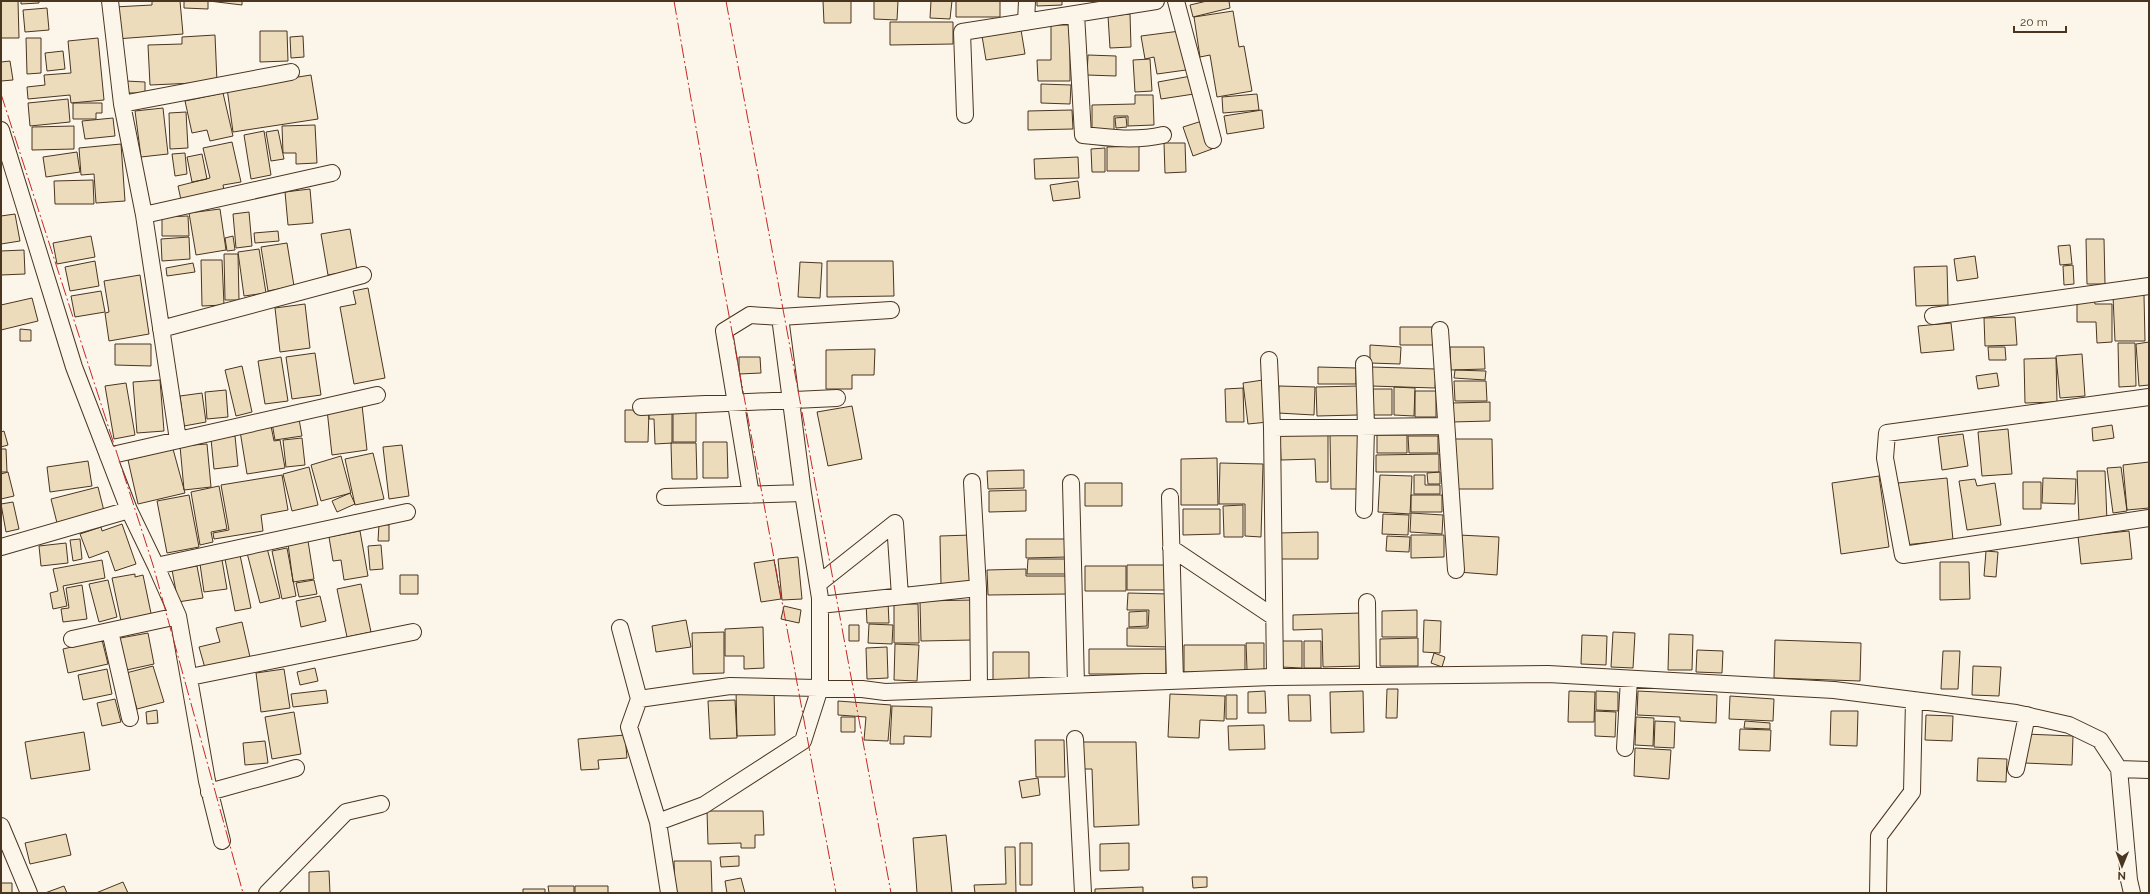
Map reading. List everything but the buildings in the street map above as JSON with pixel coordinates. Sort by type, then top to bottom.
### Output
[{"type":"street","points":[[110,1],[122,104],[144,215],[160,329],[178,440]]},
{"type":"street","points":[[1026,22],[1027,1]]},
{"type":"street","points":[[965,115],[962,32],[1156,1]]},
{"type":"street","points":[[1176,1],[1213,140]]},
{"type":"street","points":[[1076,14],[1083,134],[1110,138],[1151,138],[1163,135]]},
{"type":"street","points":[[122,104],[291,72]]},
{"type":"street","points":[[1,130],[74,367],[129,510],[178,616],[190,677],[209,792],[222,841]]},
{"type":"street","points":[[144,215],[332,172]]},
{"type":"street","points":[[160,329],[363,275]]},
{"type":"street","points":[[1933,316],[2149,286]]},
{"type":"street","points":[[751,495],[724,331],[750,315],[780,317],[891,310]]},
{"type":"street","points":[[658,822],[704,805],[802,741],[820,688],[820,605],[818,584],[803,493],[780,317]]},
{"type":"street","points":[[1440,330],[1456,570]]},
{"type":"street","points":[[1269,360],[1272,428],[1275,677]]},
{"type":"street","points":[[1364,364],[1366,427],[1364,510]]},
{"type":"street","points":[[108,456],[377,395]]},
{"type":"street","points":[[641,407],[736,404],[837,398]]},
{"type":"street","points":[[2149,398],[1887,433],[1885,458],[1902,555],[2149,518]]},
{"type":"street","points":[[1272,428],[1446,426]]},
{"type":"street","points":[[972,482],[978,588],[979,688]]},
{"type":"street","points":[[1071,483],[1076,686]]},
{"type":"street","points":[[665,497],[803,493]]},
{"type":"street","points":[[1170,497],[1175,681]]},
{"type":"street","points":[[1,547],[129,510]]},
{"type":"street","points":[[156,566],[407,512]]},
{"type":"street","points":[[818,584],[894,524],[900,596]]},
{"type":"street","points":[[1171,548],[1274,617]]},
{"type":"street","points":[[820,605],[978,588]]},
{"type":"street","points":[[1366,602],[1368,675]]},
{"type":"street","points":[[72,639],[178,616]]},
{"type":"street","points":[[620,628],[639,699],[629,727],[658,822],[669,893]]},
{"type":"street","points":[[110,631],[130,718]]},
{"type":"street","points":[[190,677],[413,632]]},
{"type":"street","points":[[639,699],[730,686],[862,689],[885,692],[1076,686],[1275,677],[1548,674],[1834,690],[1914,700],[2026,715],[2069,725],[2100,740],[2119,769],[2129,880],[2132,893]]},
{"type":"street","points":[[1625,748],[1629,679]]},
{"type":"street","points":[[1878,893],[1880,836],[1912,792],[1914,700]]},
{"type":"street","points":[[2016,769],[2026,715]]},
{"type":"street","points":[[1075,739],[1083,893]]},
{"type":"street","points":[[209,792],[296,768]]},
{"type":"street","points":[[2119,769],[2149,770]]},
{"type":"street","points":[[267,893],[346,812],[380,804]]},
{"type":"street","points":[[1,826],[28,893]]},
{"type":"power","points":[[674,1],[723,283],[836,893]]},
{"type":"power","points":[[726,1],[891,893]]},
{"type":"power","points":[[1,94],[153,565],[243,893]]}]
